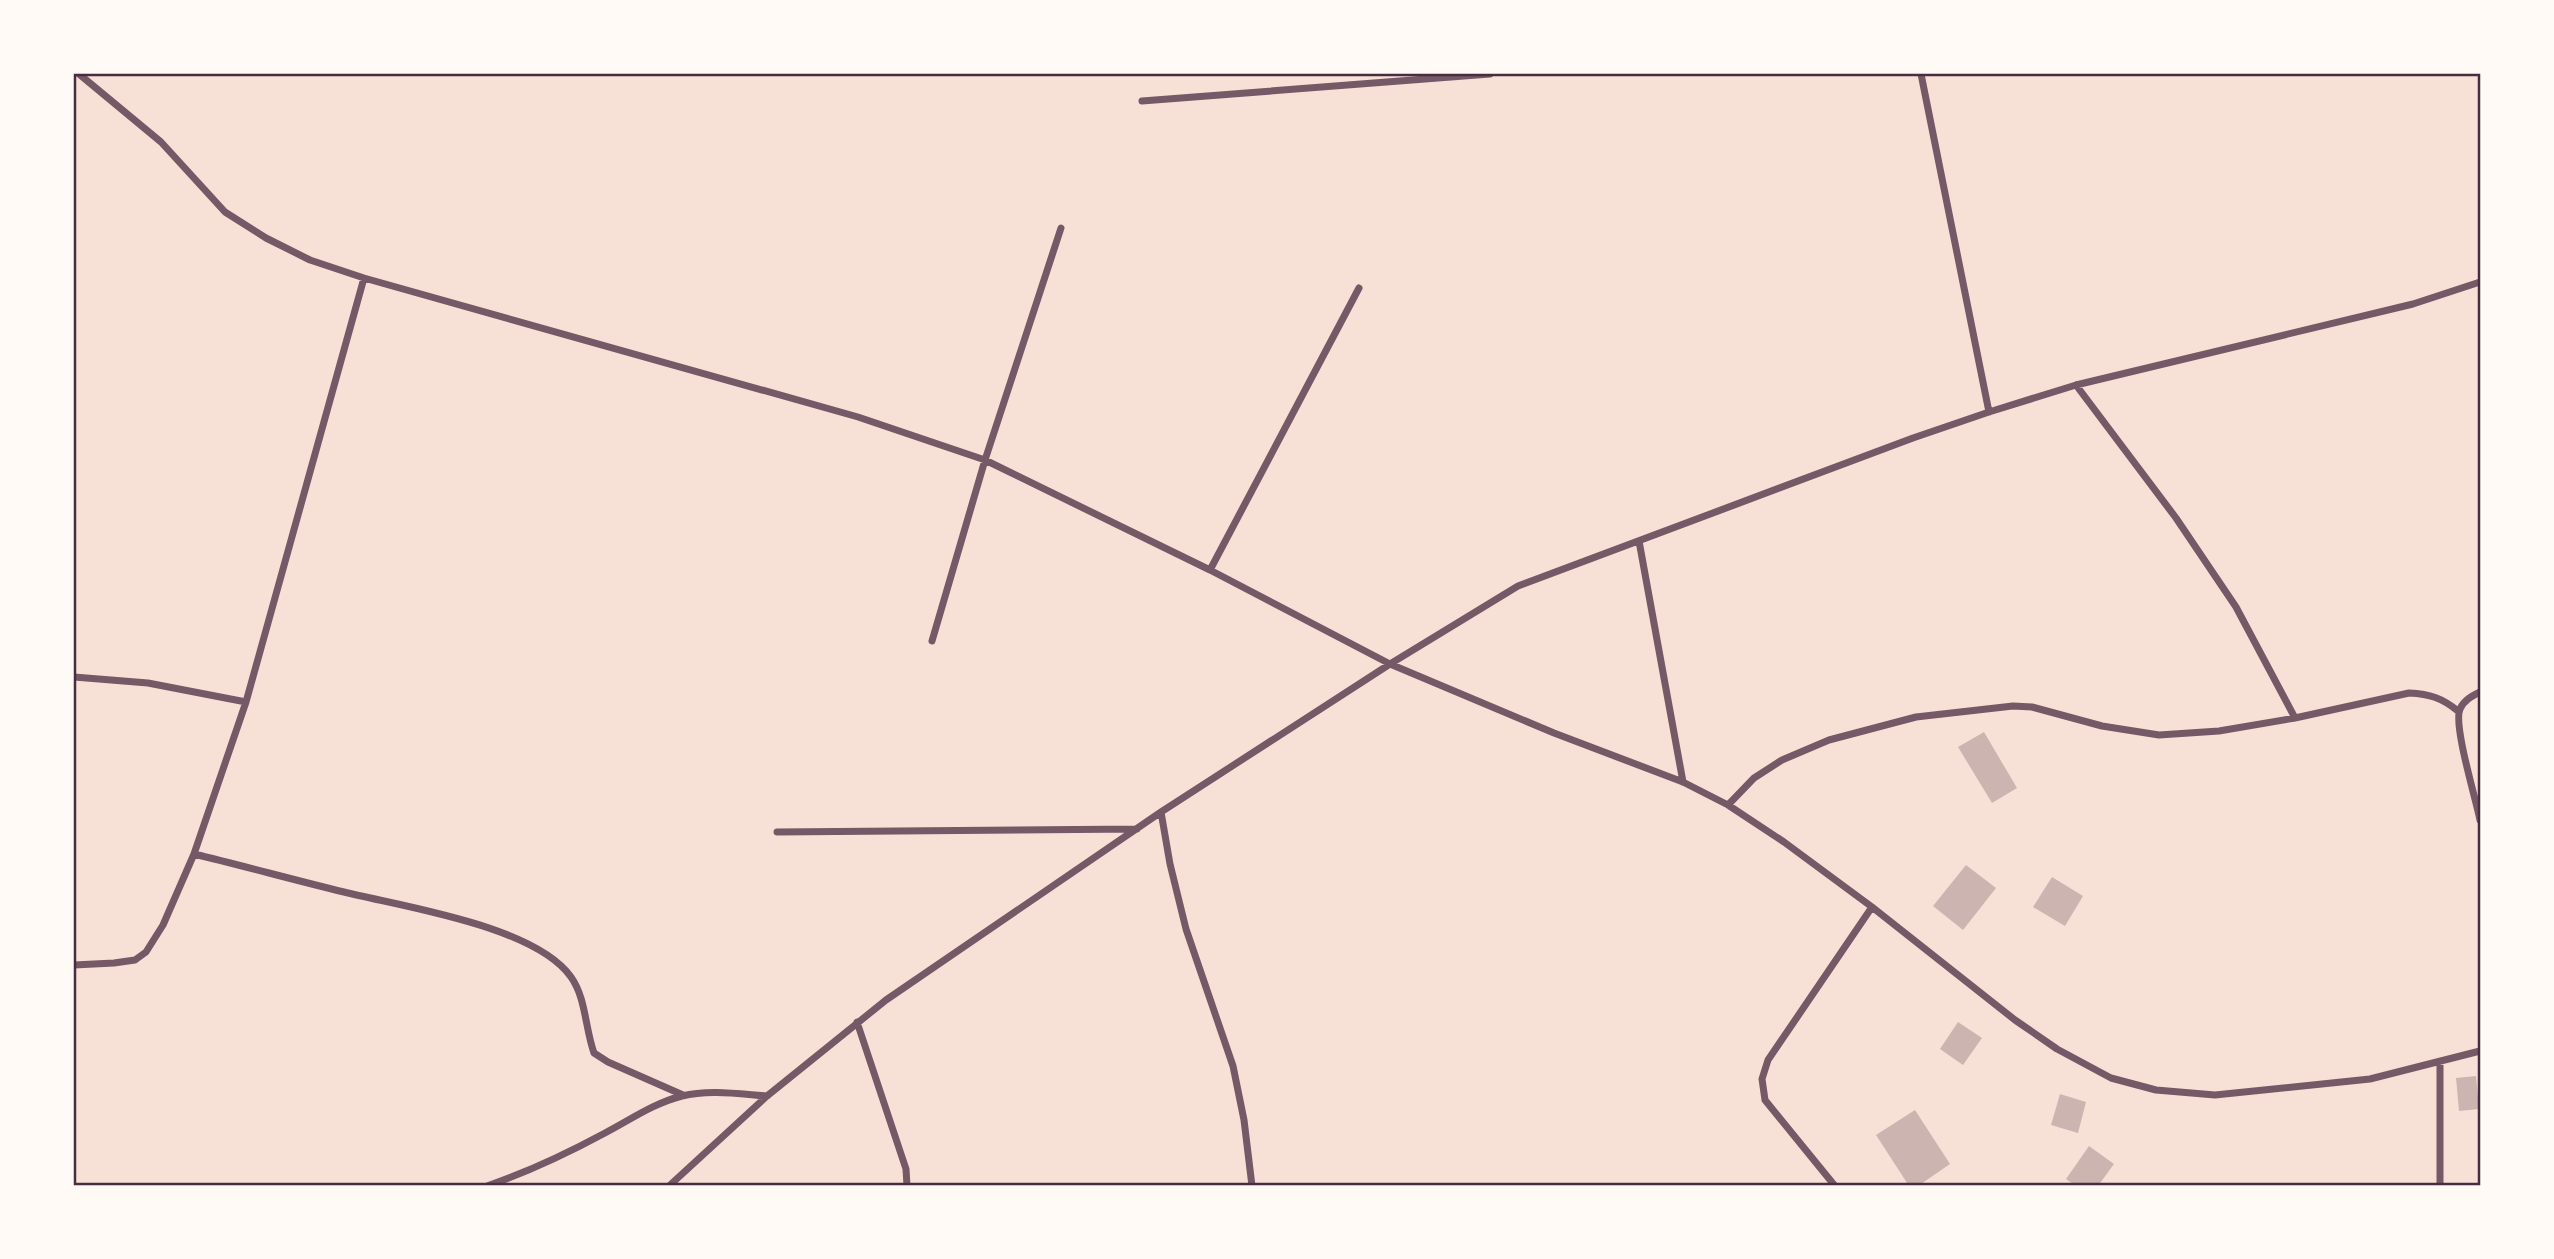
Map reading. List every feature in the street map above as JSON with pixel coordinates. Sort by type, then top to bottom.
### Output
[{"type":"street","points":[[79,74],[161,142],[225,212],[266,238],[310,260],[364,278],[858,417],[985,460],[1210,570],[1390,664],[1554,733],[1683,782],[1728,805],[1784,842],[1872,907],[2015,1020],[2057,1049],[2111,1078],[2156,1090],[2216,1095],[2370,1079],[2480,1051]]},
{"type":"street","points":[[1142,101],[1490,74]]},
{"type":"street","points":[[1921,74],[1989,412]]},
{"type":"street","points":[[932,641],[985,460],[1061,228]]},
{"type":"street","points":[[74,965],[114,964],[135,960],[146,952],[163,925],[194,853],[246,702],[364,278]]},
{"type":"street","points":[[669,1185],[767,1096],[886,1000],[1161,812],[1390,664],[1518,586],[1989,412],[2076,385],[2413,304],[2480,282]]},
{"type":"street","points":[[1210,570],[1359,288]]},
{"type":"street","points":[[2076,385],[2176,518],[2236,607],[2295,718]]},
{"type":"street","points":[[1639,541],[1683,782]]},
{"type":"street","points":[[74,677],[148,683],[246,702]]},
{"type":"street","points":[[2480,692],[2468,697],[2458,711],[2460,733],[2480,820]]},
{"type":"street","points":[[1728,805],[1754,778],[1782,760],[1829,740],[1916,717],[2013,706],[2032,707],[2102,726],[2159,735],[2219,731],[2295,718],[2409,693],[2427,694],[2444,700],[2458,711]]},
{"type":"street","points":[[1161,812],[1186,929],[1233,1066],[1244,1120],[1252,1185]]},
{"type":"street","points":[[777,832],[1138,829]]},
{"type":"street","points":[[194,853],[347,893],[432,911],[519,939],[549,955],[571,977],[581,999],[594,1052],[608,1062],[683,1095]]},
{"type":"street","points":[[1835,1185],[1765,1100],[1762,1079],[1768,1060],[1872,907]]},
{"type":"street","points":[[857,1022],[906,1168],[907,1185]]},
{"type":"street","points":[[2440,1061],[2440,1185]]},
{"type":"street","points":[[487,1185],[519,1175],[570,1152],[655,1105],[683,1095],[710,1093],[767,1096]]},
{"type":"building","points":[[1984,732],[2017,788],[1992,803],[1958,747]]},
{"type":"building","points":[[1966,865],[1996,888],[1963,930],[1933,906]]},
{"type":"building","points":[[2052,877],[2083,896],[2065,926],[2033,907]]},
{"type":"building","points":[[1958,1022],[1982,1038],[1963,1065],[1940,1049]]},
{"type":"building","points":[[2476,1076],[2479,1109],[2459,1111],[2456,1078]]},
{"type":"building","points":[[2060,1094],[2086,1102],[2078,1133],[2051,1125]]},
{"type":"building","points":[[1915,1110],[1950,1164],[1918,1186],[1909,1186],[1876,1135]]},
{"type":"building","points":[[2089,1146],[2114,1164],[2098,1186],[2076,1186],[2066,1179]]}]
